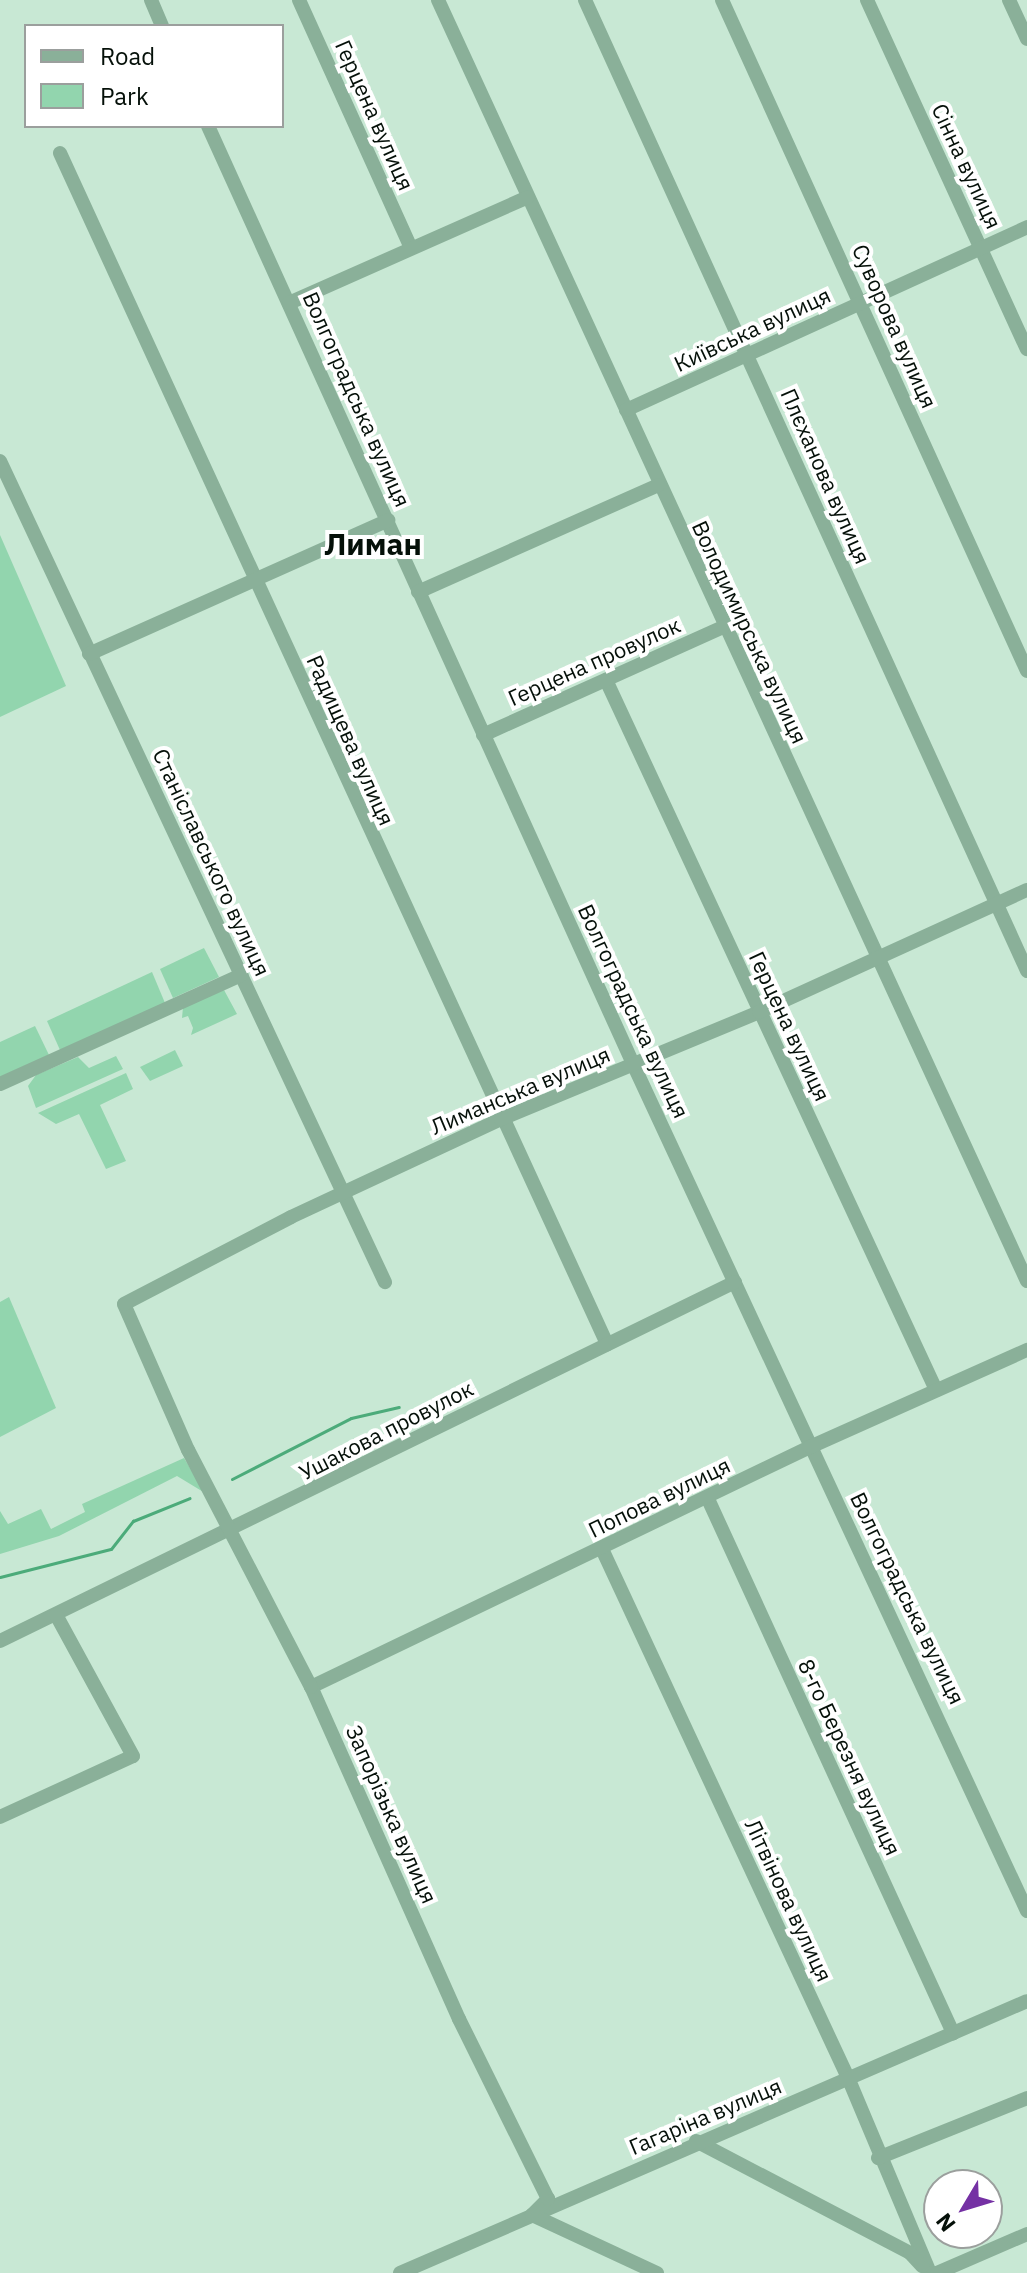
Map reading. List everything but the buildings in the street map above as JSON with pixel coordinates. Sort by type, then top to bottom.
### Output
[{"type":"street","points":[[151,0],[161,24]]},
{"type":"street","name":"Герцена вулиця","points":[[299,0],[411,248]]},
{"type":"street","name":"Володимирська вулиця","points":[[438,0],[723,627],[1027,1281]]},
{"type":"street","name":"Плєханова вулиця","points":[[585,0],[1027,971]]},
{"type":"street","name":"Суворова вулиця","points":[[722,0],[1027,671]]},
{"type":"street","name":"Сінна вулиця","points":[[867,0],[1027,349]]},
{"type":"street","points":[[1009,0],[1027,39]]},
{"type":"street","name":"Волгоградська вулиця","points":[[209,128],[634,1066],[810,1447],[938,1710],[1027,1911]]},
{"type":"street","name":"Радищева вулиця","points":[[60,153],[501,1119],[607,1344]]},
{"type":"street","points":[[289,303],[528,197]]},
{"type":"street","name":"Київська вулиця","points":[[626,410],[1027,227]]},
{"type":"street","name":"Станіславського вулиця","points":[[0,461],[385,1282]]},
{"type":"street","points":[[418,592],[658,485]]},
{"type":"street","points":[[89,654],[388,520]]},
{"type":"street","name":"Герцена провулок","points":[[483,735],[723,627]]},
{"type":"street","name":"Герцена вулиця","points":[[606,680],[936,1390]]},
{"type":"street","name":"Лиманська вулиця","points":[[124,1304],[343,1193],[501,1119],[759,1012],[1027,890]]},
{"type":"street","points":[[0,1084],[241,975]]},
{"type":"street","name":"Ушакова провулок","points":[[0,1641],[221,1532],[232,1531],[735,1282]]},
{"type":"street","name":"Запорізька вулиця","points":[[124,1304],[188,1450],[311,1687],[459,2019],[548,2199],[532,2215]]},
{"type":"street","name":"Попова вулиця","points":[[311,1687],[708,1499],[810,1447],[1027,1350]]},
{"type":"street","name":"8-го Березня вулиця","points":[[708,1499],[953,2033]]},
{"type":"street","name":"Літвінова вулиця","points":[[602,1549],[849,2080],[878,2158],[929,2273]]},
{"type":"street","points":[[0,1817],[133,1756],[56,1615]]},
{"type":"street","name":"Гагаріна вулиця","points":[[400,2273],[696,2141],[849,2080],[1027,2001]]},
{"type":"street","points":[[878,2158],[1027,2098]]},
{"type":"street","points":[[696,2141],[910,2253],[929,2273]]},
{"type":"street","points":[[532,2215],[657,2273]]},
{"type":"street","points":[[937,2273],[1027,2234]]},
{"type":"green space","points":[[0,535],[66,686],[0,717]]},
{"type":"green space","points":[[204,948],[219,977],[173,998],[160,969]]},
{"type":"green space","points":[[152,972],[165,1003],[60,1050],[47,1021]]},
{"type":"green space","points":[[224,990],[237,1014],[191,1035],[193,1028],[188,1016],[182,1018],[183,1007]]},
{"type":"green space","points":[[35,1026],[49,1055],[0,1077],[0,1042]]},
{"type":"green space","points":[[175,1050],[183,1066],[150,1081],[140,1067]]},
{"type":"green space","points":[[116,1056],[123,1069],[36,1108],[28,1086],[36,1075],[78,1057],[89,1068]]},
{"type":"green space","points":[[126,1073],[133,1089],[100,1105],[126,1161],[106,1169],[79,1114],[56,1124],[38,1113]]},
{"type":"green space","points":[[9,1297],[56,1408],[0,1437],[0,1302]]},
{"type":"green space","points":[[184,1458],[205,1493],[177,1476],[59,1536],[0,1554],[0,1511],[8,1524],[41,1509],[51,1529],[85,1512],[82,1504]]},
{"type":"waterway","points":[[232,1479],[351,1418],[399,1407]]},
{"type":"waterway","points":[[0,1577],[111,1549],[133,1521],[190,1498]]},
{"type":"district","name":"Лиман","points":[[373,544]]}]
